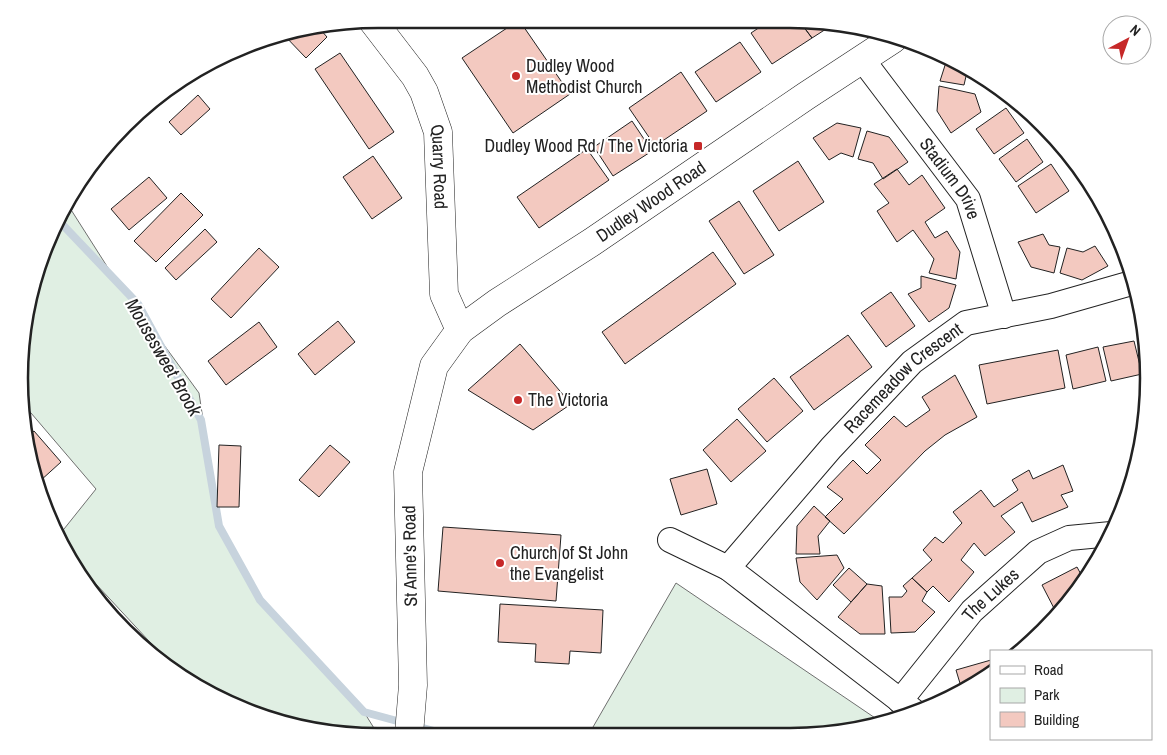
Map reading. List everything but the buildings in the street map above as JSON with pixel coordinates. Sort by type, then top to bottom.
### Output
[{"type":"street","name":"Quarry Road","points":[[378,28],[415,76],[424,92],[438,132],[444,294],[460,330]]},
{"type":"street","name":"Dudley Wood Road","points":[[429,382],[434,366],[460,330],[497,303],[592,242],[889,42]]},
{"type":"street","name":"Stadium Drive","points":[[862,59],[968,199],[1004,316]]},
{"type":"street","name":"Racemeadow Crescent","points":[[728,568],[831,448],[912,362],[966,323],[1051,306],[1127,284]]},
{"type":"street","name":"St Anne's Road","points":[[409,728],[413,685],[408,472],[429,382]]},
{"type":"street","name":"The Lukes","points":[[908,706],[972,611],[1038,552],[1069,538],[1102,535]]},
{"type":"street","points":[[670,540],[728,568],[908,706]]},
{"type":"green space","points":[[71,209],[110,271],[199,393],[219,526],[260,600],[364,712],[374,728],[332,725],[287,716],[265,709],[202,681],[155,648],[91,578],[63,530],[96,489],[29,411],[28,355],[34,309],[46,265]]},
{"type":"green space","points":[[676,583],[874,717],[835,725],[790,728],[592,728]]},
{"type":"waterway","name":"Mousesweet Brook","points":[[63,225],[138,304],[201,420],[219,526],[260,600],[364,712],[423,728]]},
{"type":"place","name":"Dudley Wood Methodist Church","points":[[516,76]]},
{"type":"place","name":"Dudley Wood Rd / The Victoria","points":[[698,146]]},
{"type":"place","name":"The Victoria","points":[[518,400]]},
{"type":"place","name":"Church of St John the Evangelist","points":[[500,563]]}]
